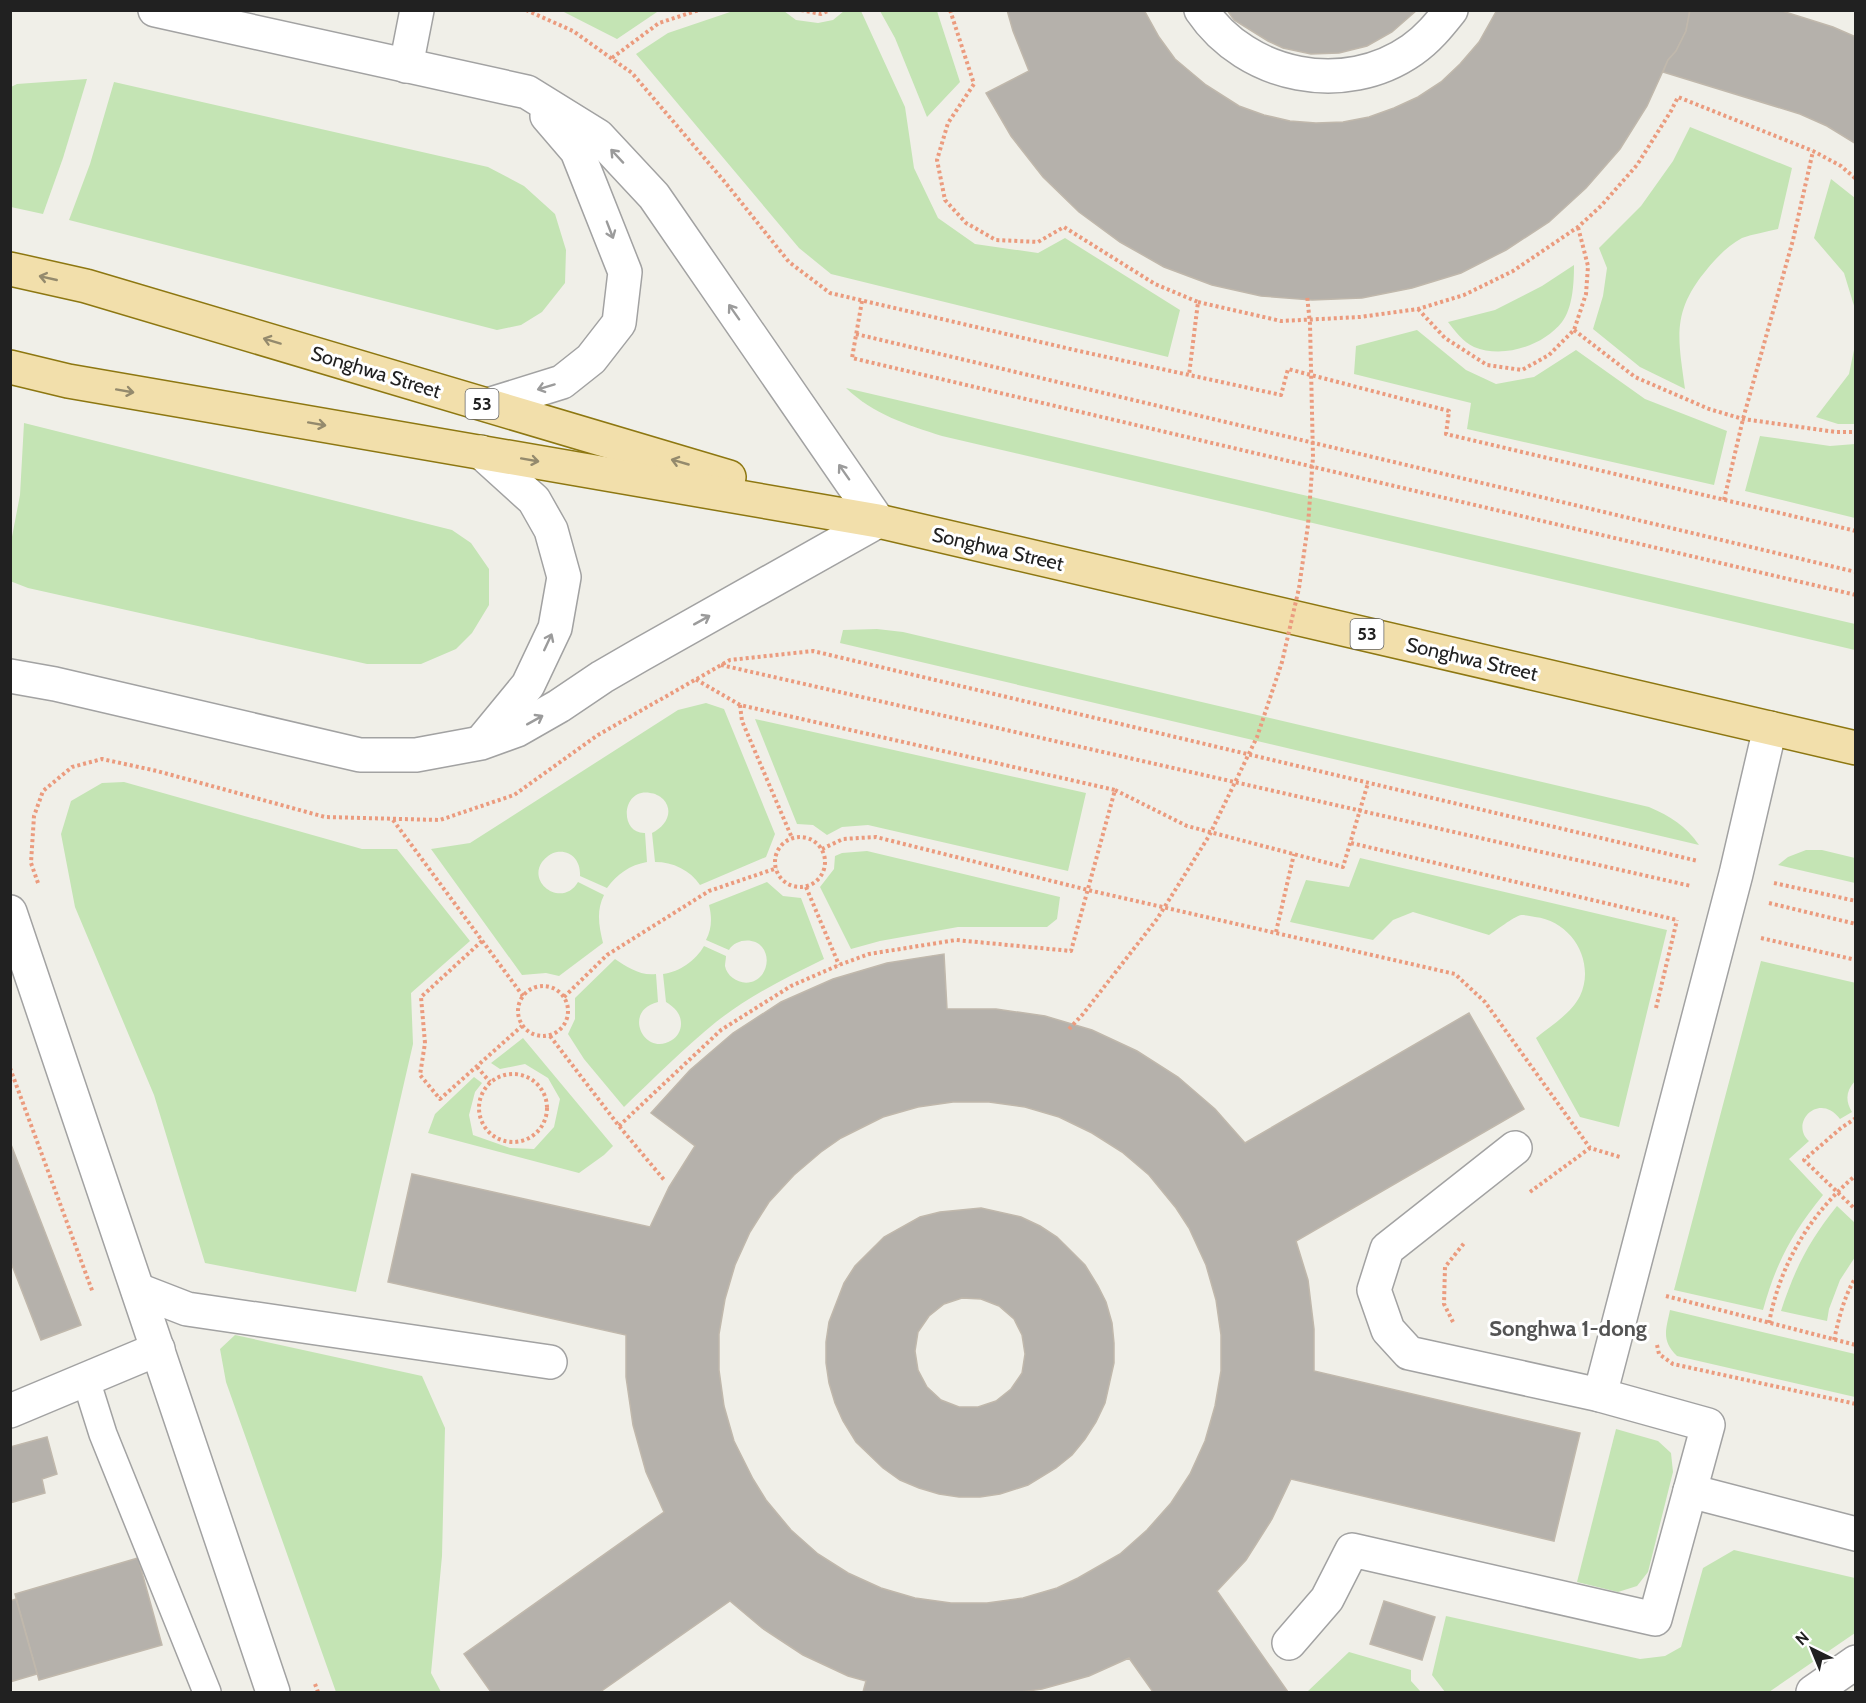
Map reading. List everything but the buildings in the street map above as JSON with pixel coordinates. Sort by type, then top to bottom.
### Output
[{"type":"main road","name":"Songhwa Street","points":[[10,269],[86,286],[878,520],[1856,748]]},
{"type":"main road","name":"Songhwa Street","points":[[10,367],[68,381],[878,520]]},
{"type":"street","points":[[10,676],[55,684],[360,755],[416,755],[481,742],[525,725],[631,660],[878,520],[654,196],[598,136],[527,92],[155,10]]},
{"type":"street","points":[[406,66],[417,10]]},
{"type":"street","points":[[1201,10],[1209,22],[1232,44],[1259,61],[1289,72],[1321,77],[1353,74],[1383,65],[1412,50],[1436,29],[1451,10]]},
{"type":"street","points":[[488,405],[562,382],[591,359],[619,323],[625,272],[577,151],[527,92]]},
{"type":"street","points":[[481,452],[534,500],[551,530],[564,577],[555,628],[528,685],[481,742]]},
{"type":"street","points":[[1600,1395],[1722,929],[1770,728]]},
{"type":"street","points":[[10,912],[273,1692]]},
{"type":"street","points":[[1289,1643],[1327,1599],[1352,1550],[1655,1619],[1708,1425],[1600,1395],[1409,1353],[1388,1330],[1374,1290],[1387,1249],[1515,1148]]},
{"type":"street","points":[[138,1290],[187,1309],[550,1362]]},
{"type":"street","points":[[10,1411],[158,1349]]},
{"type":"street","points":[[1690,1491],[1856,1534]]},
{"type":"street","points":[[1813,1692],[1856,1662]]},
{"type":"lane","points":[[86,1380],[103,1434],[207,1692]]},
{"type":"path","points":[[526,10],[573,31],[632,73],[789,262],[830,293],[1281,394],[1288,369],[1449,411],[1446,434],[1856,531]]},
{"type":"path","points":[[612,58],[659,23],[699,10]]},
{"type":"path","points":[[801,10],[821,14],[830,10]]},
{"type":"path","points":[[950,10],[974,84],[948,123],[937,160],[945,200],[966,223],[996,240],[1038,242],[1064,227],[1155,284],[1198,302],[1281,321],[1360,316],[1418,309],[1464,295],[1513,271],[1561,240],[1601,206],[1637,165],[1678,96],[1813,151],[1841,166],[1856,179]]},
{"type":"path","points":[[1724,500],[1743,419],[1793,240],[1813,151]]},
{"type":"path","points":[[1418,309],[1445,338],[1487,365],[1522,370],[1549,356],[1575,330],[1586,294],[1588,266],[1578,227]]},
{"type":"path","points":[[1069,1029],[1157,919],[1209,836],[1257,737],[1282,662],[1299,588],[1308,525],[1312,468],[1310,324],[1307,294]]},
{"type":"path","points":[[862,301],[852,358],[1856,595]]},
{"type":"path","points":[[1189,375],[1198,302]]},
{"type":"path","points":[[1575,330],[1635,376],[1709,409],[1743,419],[1836,432],[1856,432]]},
{"type":"path","points":[[856,334],[1856,572]]},
{"type":"path","points":[[39,886],[32,864],[34,816],[43,790],[72,767],[102,759],[157,771],[325,817],[440,820],[514,795],[598,735],[730,660],[813,651],[1693,860],[1733,884],[1856,924]]},
{"type":"path","points":[[721,665],[1360,811],[1733,884],[1856,901]]},
{"type":"path","points":[[695,679],[740,705],[1115,790],[1187,826],[1342,867],[1368,783]]},
{"type":"path","points":[[740,705],[742,720],[792,838]]},
{"type":"path","points":[[619,1126],[721,1030],[791,986],[839,965],[869,954],[956,939],[1071,951],[1115,790]]},
{"type":"path","points":[[393,820],[523,996]]},
{"type":"path","points":[[822,849],[843,839],[876,837],[1088,890],[1455,974],[1485,1002],[1590,1148],[1620,1157],[1623,1146]]},
{"type":"path","points":[[792,838],[811,839],[822,849],[826,864],[820,879],[806,887],[791,886],[779,875],[775,860],[781,845],[792,838]]},
{"type":"path","points":[[1351,843],[1677,920],[1656,1010]]},
{"type":"path","points":[[1276,932],[1294,854]]},
{"type":"path","points":[[564,997],[607,954],[709,891],[777,868]]},
{"type":"path","points":[[806,887],[839,965]]},
{"type":"path","points":[[1722,929],[1856,960]]},
{"type":"path","points":[[482,941],[421,997],[425,1043],[420,1075],[440,1099],[522,1026]]},
{"type":"path","points":[[536,987],[552,987],[564,997],[568,1012],[563,1027],[550,1036],[534,1035],[522,1026],[518,1011],[523,996],[536,987]]},
{"type":"path","points":[[550,1036],[619,1126],[665,1181]]},
{"type":"path","points":[[477,1066],[490,1082]]},
{"type":"path","points":[[503,1074],[519,1074],[533,1081],[543,1092],[547,1107],[544,1122],[535,1134],[521,1142],[506,1142],[492,1136],[482,1124],[478,1110],[481,1094],[490,1082],[503,1074]]},
{"type":"path","points":[[1855,1120],[1841,1128],[1804,1160],[1856,1210]]},
{"type":"path","points":[[1525,1195],[1590,1148]]},
{"type":"path","points":[[1769,1323],[1774,1298],[1789,1259],[1810,1223],[1836,1191],[1856,1175]]},
{"type":"path","points":[[1457,1329],[1444,1304],[1445,1267],[1470,1236]]},
{"type":"path","points":[[1834,1340],[1839,1315],[1856,1277]]},
{"type":"path","points":[[1663,1295],[1856,1345]]},
{"type":"path","points":[[1654,1337],[1659,1354],[1673,1364],[1856,1404]]},
{"type":"path","points":[[314,1681],[318,1692]]},
{"type":"green space","points":[[736,10],[784,11],[796,20],[818,23],[833,20],[844,11],[861,11],[905,107],[914,168],[938,218],[975,244],[1038,253],[1065,238],[1180,310],[1168,357],[831,274],[799,248],[636,54],[668,33]]},
{"type":"green space","points":[[562,11],[662,11],[617,39]]},
{"type":"green space","points":[[880,11],[937,11],[960,82],[927,117],[895,38]]},
{"type":"green space","points":[[87,79],[43,214],[11,207],[11,87],[17,84]]},
{"type":"green space","points":[[114,82],[488,167],[524,186],[555,214],[566,250],[565,283],[542,312],[521,325],[497,330],[69,220],[90,164]]},
{"type":"green space","points":[[1690,127],[1792,168],[1778,229],[1742,238],[1732,244],[1708,268],[1688,298],[1680,325],[1679,339],[1685,389],[1640,367],[1593,329],[1603,296],[1607,268],[1599,248],[1641,206],[1673,161]]},
{"type":"green space","points":[[1831,179],[1855,198],[1855,309],[1844,273],[1814,238]]},
{"type":"green space","points":[[1574,265],[1572,295],[1566,316],[1554,330],[1533,344],[1510,351],[1485,350],[1466,342],[1448,322],[1495,310],[1542,286]]},
{"type":"green space","points":[[1417,330],[1466,370],[1496,384],[1534,377],[1576,350],[1645,399],[1727,431],[1714,485],[1467,429],[1471,403],[1354,374],[1356,346]]},
{"type":"green space","points":[[1855,345],[1855,424],[1838,424],[1816,417],[1849,374]]},
{"type":"green space","points":[[846,388],[1855,624],[1855,650],[942,436],[879,412]]},
{"type":"green space","points":[[24,423],[452,530],[471,543],[489,569],[489,605],[472,633],[456,649],[421,664],[367,664],[28,588],[10,581],[11,542],[20,495]]},
{"type":"green space","points":[[1760,436],[1830,446],[1855,444],[1855,518],[1745,491]]},
{"type":"green space","points":[[877,629],[903,632],[1649,807],[1677,822],[1699,845],[840,643],[843,630]]},
{"type":"green space","points":[[706,703],[724,709],[775,834],[766,857],[700,885],[680,868],[668,863],[655,862],[652,833],[667,819],[667,804],[652,793],[640,793],[633,797],[627,812],[631,826],[645,833],[647,862],[624,871],[607,888],[580,876],[575,858],[567,853],[551,854],[542,862],[539,870],[539,878],[543,885],[556,893],[572,890],[578,882],[604,895],[599,913],[603,943],[559,976],[546,973],[522,975],[431,849],[470,843],[678,710]]},
{"type":"green space","points":[[755,719],[1086,793],[1068,871],[868,825],[842,827],[827,835],[813,825],[797,824]]},
{"type":"green space","points":[[124,782],[362,849],[397,849],[470,941],[411,993],[413,1044],[356,1292],[205,1263],[154,1095],[75,907],[61,834],[71,801],[102,783]]},
{"type":"green space","points":[[1806,850],[1822,850],[1855,858],[1855,883],[1778,865],[1788,857]]},
{"type":"green space","points":[[867,851],[1060,897],[1057,919],[1047,927],[958,927],[880,941],[851,949],[820,887],[834,869],[835,856],[842,853]]},
{"type":"green space","points":[[1360,858],[1667,930],[1619,1127],[1580,1117],[1536,1038],[1566,1014],[1580,996],[1585,970],[1583,957],[1570,935],[1560,926],[1548,920],[1523,915],[1514,918],[1489,935],[1413,912],[1393,920],[1373,940],[1290,922],[1306,880],[1349,887]]},
{"type":"green space","points":[[767,882],[783,896],[801,898],[824,959],[768,988],[716,1022],[624,1107],[584,1059],[568,1034],[575,1019],[575,998],[615,959],[639,972],[656,974],[658,1002],[647,1007],[641,1014],[639,1023],[641,1031],[653,1043],[662,1044],[672,1040],[681,1027],[681,1020],[672,1006],[666,1002],[663,974],[687,965],[704,946],[726,956],[726,970],[738,981],[751,982],[763,973],[767,963],[765,952],[759,944],[750,941],[740,942],[729,950],[706,940],[711,923],[709,905]]},
{"type":"green space","points":[[1761,961],[1856,983],[1855,1081],[1848,1096],[1848,1104],[1852,1112],[1840,1119],[1832,1111],[1823,1108],[1816,1109],[1804,1119],[1802,1126],[1809,1141],[1789,1159],[1823,1195],[1802,1222],[1786,1249],[1763,1310],[1674,1290]]},
{"type":"green space","points":[[523,1038],[613,1146],[579,1173],[428,1133],[435,1114],[474,1077],[482,1083],[475,1092],[469,1115],[473,1135],[510,1148],[534,1149],[554,1127],[560,1099],[548,1078],[525,1064],[500,1069],[491,1063]]},
{"type":"green space","points":[[1837,1206],[1855,1223],[1855,1257],[1840,1280],[1827,1321],[1781,1311],[1804,1256],[1818,1231]]},
{"type":"green space","points":[[1670,1310],[1855,1354],[1855,1397],[1677,1356],[1669,1345],[1666,1334]]},
{"type":"green space","points":[[235,1335],[422,1376],[445,1428],[442,1556],[431,1673],[441,1692],[336,1692],[226,1382],[220,1349]]},
{"type":"green space","points":[[1616,1429],[1658,1441],[1671,1453],[1673,1472],[1648,1572],[1637,1586],[1618,1592],[1577,1582]]},
{"type":"green space","points":[[1734,1550],[1855,1578],[1855,1633],[1769,1692],[1445,1692],[1432,1675],[1446,1616],[1640,1659],[1665,1656],[1681,1647],[1703,1568]]},
{"type":"green space","points":[[1349,1652],[1411,1670],[1411,1681],[1421,1692],[1307,1692]]},
{"type":"district","name":"Songhwa 1-dong","points":[[1568,1328]]}]
